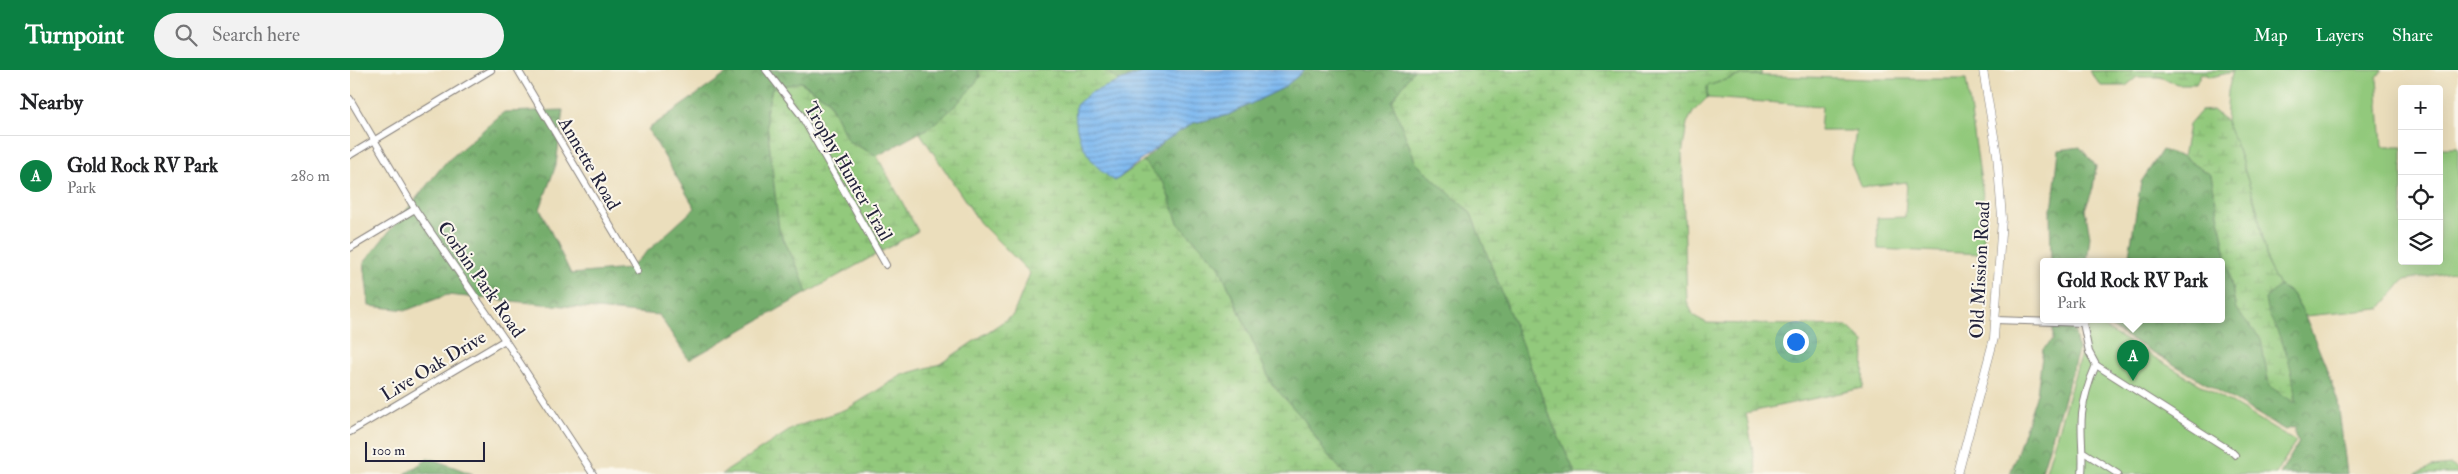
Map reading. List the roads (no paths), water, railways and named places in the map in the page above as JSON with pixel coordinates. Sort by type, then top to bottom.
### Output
[{"type":"street","points":[[350,154],[491,70]]},
{"type":"street","name":"Annette Road","points":[[518,70],[637,271]]},
{"type":"street","name":"Trophy Hunter Trail","points":[[766,70],[801,115],[886,265]]},
{"type":"street","name":"Old Mission Road","points":[[1958,474],[1994,338],[2002,218],[1997,154],[1983,70]]},
{"type":"street","name":"Corbin Park Road","points":[[350,99],[415,209],[505,340],[593,474]]},
{"type":"street","points":[[350,248],[415,209]]},
{"type":"street","points":[[1995,320],[2040,322]]},
{"type":"street","points":[[2083,323],[2090,352],[2096,365],[2236,455]]},
{"type":"street","name":"Live Oak Drive","points":[[350,432],[505,340]]},
{"type":"street","points":[[2082,474],[2084,453],[2082,416],[2087,386],[2096,365]]},
{"type":"street","points":[[2084,453],[2118,474]]},
{"type":"water","points":[[1148,70],[1305,70],[1283,88],[1228,115],[1193,123],[1166,140],[1115,181],[1097,167],[1084,148],[1077,127],[1076,105],[1090,93]]},
{"type":"place","name":"Gold Rock RV Park","points":[[2133,381]]}]
